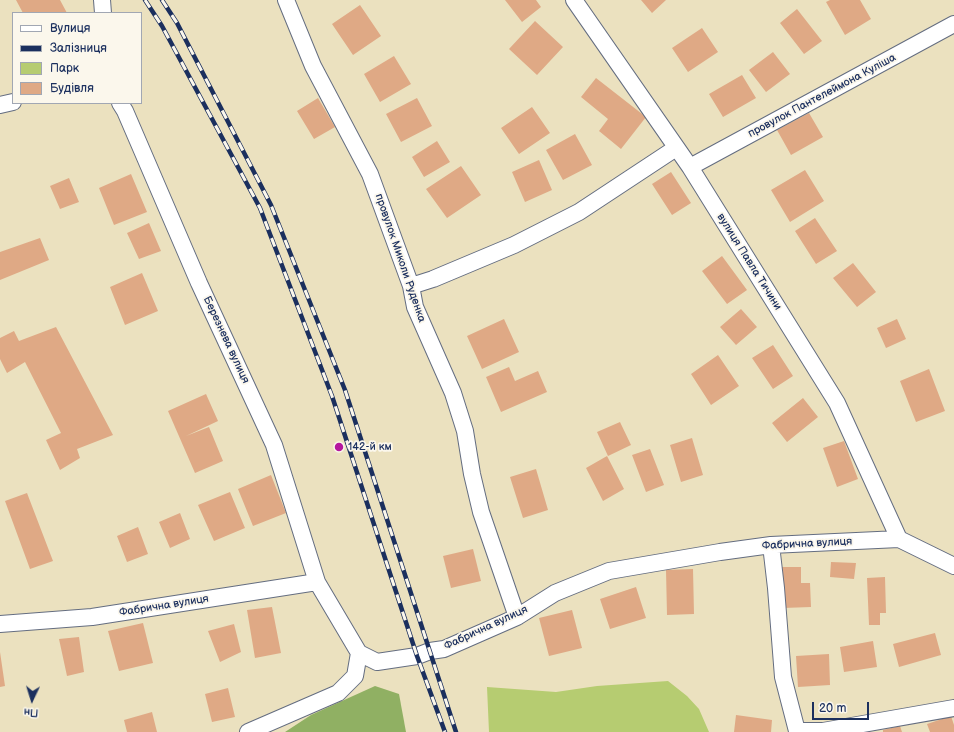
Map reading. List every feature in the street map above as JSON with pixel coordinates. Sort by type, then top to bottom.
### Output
[{"type":"street","points":[[102,0],[103,12]]},
{"type":"street","name":"провулок Миколи Руденка","points":[[286,0],[313,66],[370,174],[411,286],[415,307],[453,393],[465,431],[472,474],[481,512],[516,617]]},
{"type":"street","name":"вулиця Павла Тичини","points":[[574,0],[690,167],[837,403],[900,539]]},
{"type":"street","name":"провулок Пантелеймона Куліша","points":[[690,167],[954,24]]},
{"type":"street","points":[[0,105],[12,102]]},
{"type":"street","name":"Березнева вулиця","points":[[121,104],[125,110],[199,283],[274,445],[317,582]]},
{"type":"street","points":[[411,286],[433,279],[527,239],[578,212],[676,148]]},
{"type":"street","name":"Фабрична вулиця","points":[[359,653],[376,662],[417,656],[430,651],[444,649],[516,617],[555,593],[609,572],[720,552],[771,545],[900,539],[954,566]]},
{"type":"street","points":[[771,545],[783,677],[797,731],[823,731],[954,708]]},
{"type":"street","points":[[248,732],[338,693],[355,676],[359,653],[317,582]]},
{"type":"street","name":"Фабрична вулиця","points":[[0,624],[92,617],[317,582]]},
{"type":"green space","points":[[668,681],[687,696],[699,709],[709,732],[489,732],[487,687],[556,692],[597,686]]},
{"type":"green space","points":[[375,686],[399,694],[406,732],[285,732],[311,715]]},
{"type":"building","points":[[16,0],[60,0],[66,12],[22,12]]},
{"type":"building","points":[[505,0],[536,0],[541,7],[522,22]]},
{"type":"building","points":[[641,0],[666,0],[652,13]]},
{"type":"building","points":[[830,0],[860,0],[871,19],[845,35],[826,2]]},
{"type":"building","points":[[360,5],[381,36],[353,55],[332,24]]},
{"type":"building","points":[[797,9],[822,41],[804,54],[780,23]]},
{"type":"building","points":[[535,21],[563,47],[537,75],[509,49]]},
{"type":"building","points":[[702,28],[718,52],[688,72],[672,48]]},
{"type":"building","points":[[773,52],[790,74],[766,92],[749,70]]},
{"type":"building","points":[[394,56],[411,84],[380,102],[364,74]]},
{"type":"building","points":[[742,75],[756,98],[723,117],[709,94]]},
{"type":"building","points":[[596,78],[646,117],[621,149],[599,131],[608,119],[581,97]]},
{"type":"building","points":[[318,98],[335,127],[314,139],[297,111]]},
{"type":"building","points":[[417,98],[432,126],[401,142],[386,114]]},
{"type":"building","points":[[532,107],[550,133],[519,154],[501,128]]},
{"type":"building","points":[[809,113],[823,137],[791,155],[777,130]]},
{"type":"building","points":[[575,134],[592,165],[563,180],[546,150]]},
{"type":"building","points":[[437,141],[450,162],[424,177],[412,157]]},
{"type":"building","points":[[539,160],[552,190],[525,202],[512,172]]},
{"type":"building","points":[[461,166],[481,195],[447,218],[426,189]]},
{"type":"building","points":[[805,170],[824,201],[790,222],[771,190]]},
{"type":"building","points":[[671,172],[691,203],[672,215],[652,184]]},
{"type":"building","points":[[131,174],[147,212],[114,225],[99,188]]},
{"type":"building","points":[[69,178],[79,202],[60,209],[50,186]]},
{"type":"building","points":[[815,218],[837,251],[816,264],[795,231]]},
{"type":"building","points":[[149,223],[161,251],[139,259],[127,233]]},
{"type":"building","points":[[40,238],[49,260],[0,280],[0,252]]},
{"type":"building","points":[[722,256],[747,290],[727,304],[702,271]]},
{"type":"building","points":[[853,263],[876,292],[857,307],[833,278]]},
{"type":"building","points":[[142,273],[158,311],[125,325],[110,287]]},
{"type":"building","points":[[741,309],[757,327],[736,345],[720,327]]},
{"type":"building","points":[[504,319],[519,352],[482,369],[467,336]]},
{"type":"building","points":[[897,319],[906,339],[886,348],[877,328]]},
{"type":"building","points":[[56,327],[113,435],[77,449],[80,458],[60,470],[46,440],[61,433],[25,362],[7,373],[0,359],[0,338],[14,331],[19,341]]},
{"type":"building","points":[[773,345],[793,376],[773,389],[752,358]]},
{"type":"building","points":[[718,355],[739,386],[711,405],[691,374]]},
{"type":"building","points":[[509,367],[515,381],[538,371],[547,392],[501,412],[486,377]]},
{"type":"building","points":[[929,369],[945,411],[916,422],[900,381]]},
{"type":"building","points":[[206,394],[218,421],[186,436],[209,427],[223,461],[195,473],[168,411]]},
{"type":"building","points":[[803,398],[818,417],[787,442],[772,423]]},
{"type":"building","points":[[620,422],[631,445],[608,456],[597,432]]},
{"type":"building","points":[[692,438],[703,475],[681,482],[670,445]]},
{"type":"building","points":[[844,441],[858,479],[837,487],[823,448]]},
{"type":"building","points":[[650,449],[664,485],[646,492],[632,455]]},
{"type":"building","points":[[607,456],[624,489],[603,501],[586,468]]},
{"type":"building","points":[[536,469],[548,510],[523,518],[510,477]]},
{"type":"building","points":[[271,475],[286,513],[253,526],[238,489]]},
{"type":"building","points":[[230,492],[245,528],[214,541],[198,505]]},
{"type":"building","points":[[27,493],[53,561],[30,569],[5,501]]},
{"type":"building","points":[[180,513],[190,539],[170,548],[159,522]]},
{"type":"building","points":[[138,527],[148,554],[127,562],[117,536]]},
{"type":"building","points":[[473,549],[481,581],[451,588],[443,556]]},
{"type":"building","points":[[831,562],[856,563],[854,579],[830,577]]},
{"type":"building","points":[[782,567],[801,567],[801,583],[810,583],[811,607],[783,608]]},
{"type":"building","points":[[693,569],[694,614],[667,615],[666,570]]},
{"type":"building","points":[[885,577],[886,613],[880,613],[880,625],[869,625],[867,578]]},
{"type":"building","points":[[636,587],[646,618],[610,629],[600,599]]},
{"type":"building","points":[[272,607],[281,653],[255,658],[247,610]]},
{"type":"building","points":[[572,610],[582,648],[549,656],[539,618]]},
{"type":"building","points":[[143,623],[153,663],[119,671],[108,631]]},
{"type":"building","points":[[234,624],[241,652],[220,662],[208,631]]},
{"type":"building","points":[[935,633],[941,655],[899,667],[893,644]]},
{"type":"building","points":[[79,637],[84,672],[67,676],[59,639]]},
{"type":"building","points":[[873,641],[877,667],[844,672],[840,647]]},
{"type":"building","points":[[0,652],[5,686],[0,687]]},
{"type":"building","points":[[829,654],[830,685],[798,687],[796,656]]},
{"type":"building","points":[[228,688],[235,717],[212,722],[205,694]]},
{"type":"building","points":[[152,712],[157,732],[127,732],[124,720]]},
{"type":"building","points":[[736,715],[772,720],[771,732],[734,732]]},
{"type":"building","points":[[951,716],[954,725],[954,732],[930,732],[927,724]]},
{"type":"building","points":[[900,726],[902,732],[883,732],[883,730]]},
{"type":"railway","points":[[145,0],[162,26],[260,208],[332,396],[417,656],[445,732]]},
{"type":"railway","points":[[162,0],[177,23],[271,205],[345,390],[456,732]]},
{"type":"place","name":"142-й км","points":[[339,447]]}]
